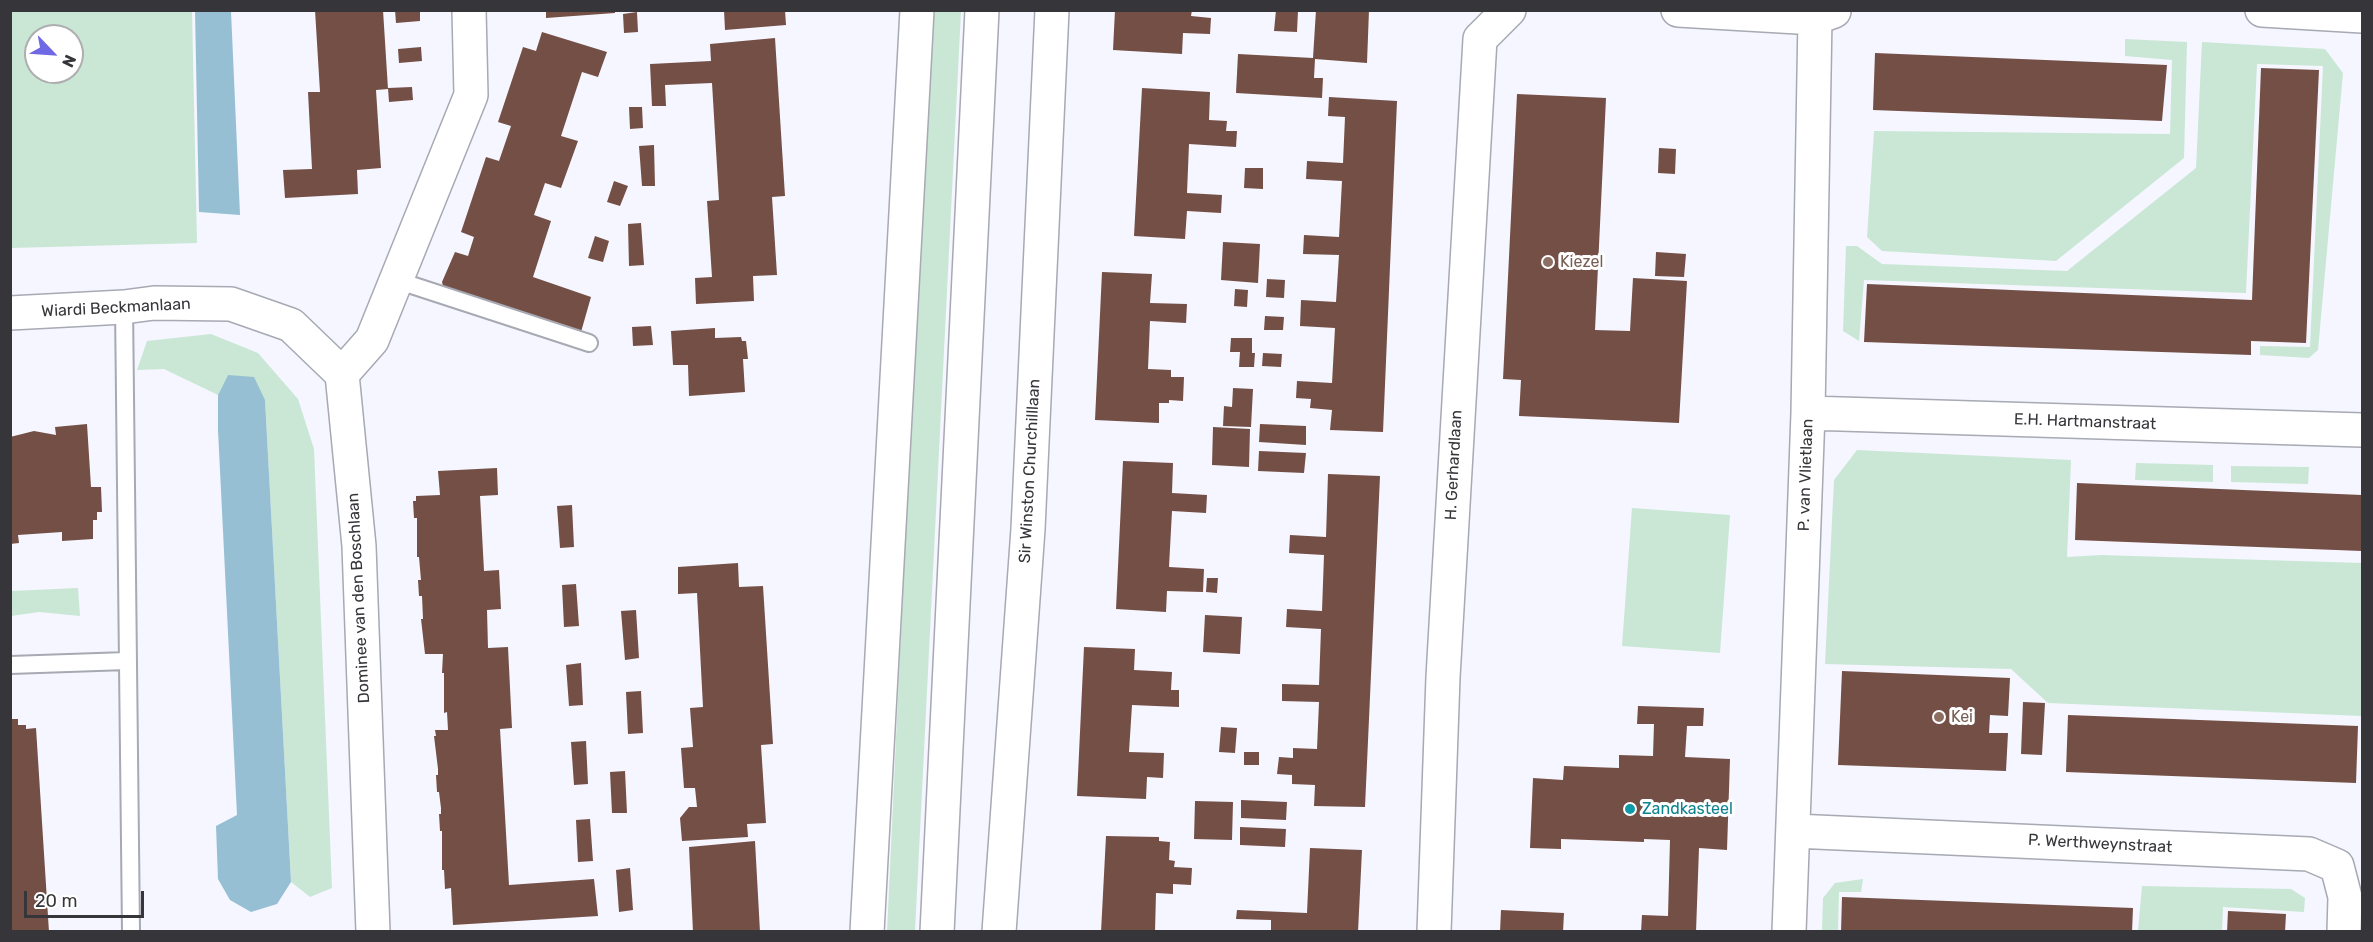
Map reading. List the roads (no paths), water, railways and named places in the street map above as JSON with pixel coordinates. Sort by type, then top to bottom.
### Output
[{"type":"street","points":[[342,374],[372,340],[471,95],[469,10]]},
{"type":"street","points":[[867,932],[917,10]]},
{"type":"street","points":[[936,932],[982,10]]},
{"type":"street","name":"Sir Winston Churchilllaan","points":[[999,932],[1028,529],[1052,10]]},
{"type":"street","name":"H. Gerhardlaan","points":[[1434,932],[1445,630],[1480,39],[1509,10]]},
{"type":"street","points":[[1678,10],[1824,14]]},
{"type":"street","points":[[2262,10],[2362,16]]},
{"type":"street","name":"P. van Vlietlaan","points":[[1789,932],[1824,14]]},
{"type":"street","name":"Wiardi Beckmanlaan","points":[[10,313],[124,307],[154,303],[231,304],[291,325],[342,374]]},
{"type":"street","name":"Dominee van den Boschlaan","points":[[342,374],[358,546],[373,932]]},
{"type":"street","name":"E.H. Hartmanstraat","points":[[1809,413],[2362,430]]},
{"type":"street","name":"P. Werthweynstraat","points":[[1794,831],[2309,854],[2337,866],[2345,897],[2344,932]]},
{"type":"lane","points":[[396,280],[589,343]]},
{"type":"lane","points":[[124,307],[131,932]]},
{"type":"lane","points":[[10,665],[127,661]]},
{"type":"water","points":[[195,11],[231,11],[240,215],[199,212]]},
{"type":"water","points":[[228,375],[254,377],[265,400],[291,882],[277,904],[251,912],[230,900],[218,879],[216,826],[237,815],[218,430],[218,395]]},
{"type":"place","name":"Kiezel","points":[[1548,262]]},
{"type":"place","name":"Kei","points":[[1939,717]]},
{"type":"place","name":"Zandkasteel","points":[[1630,809]]}]
